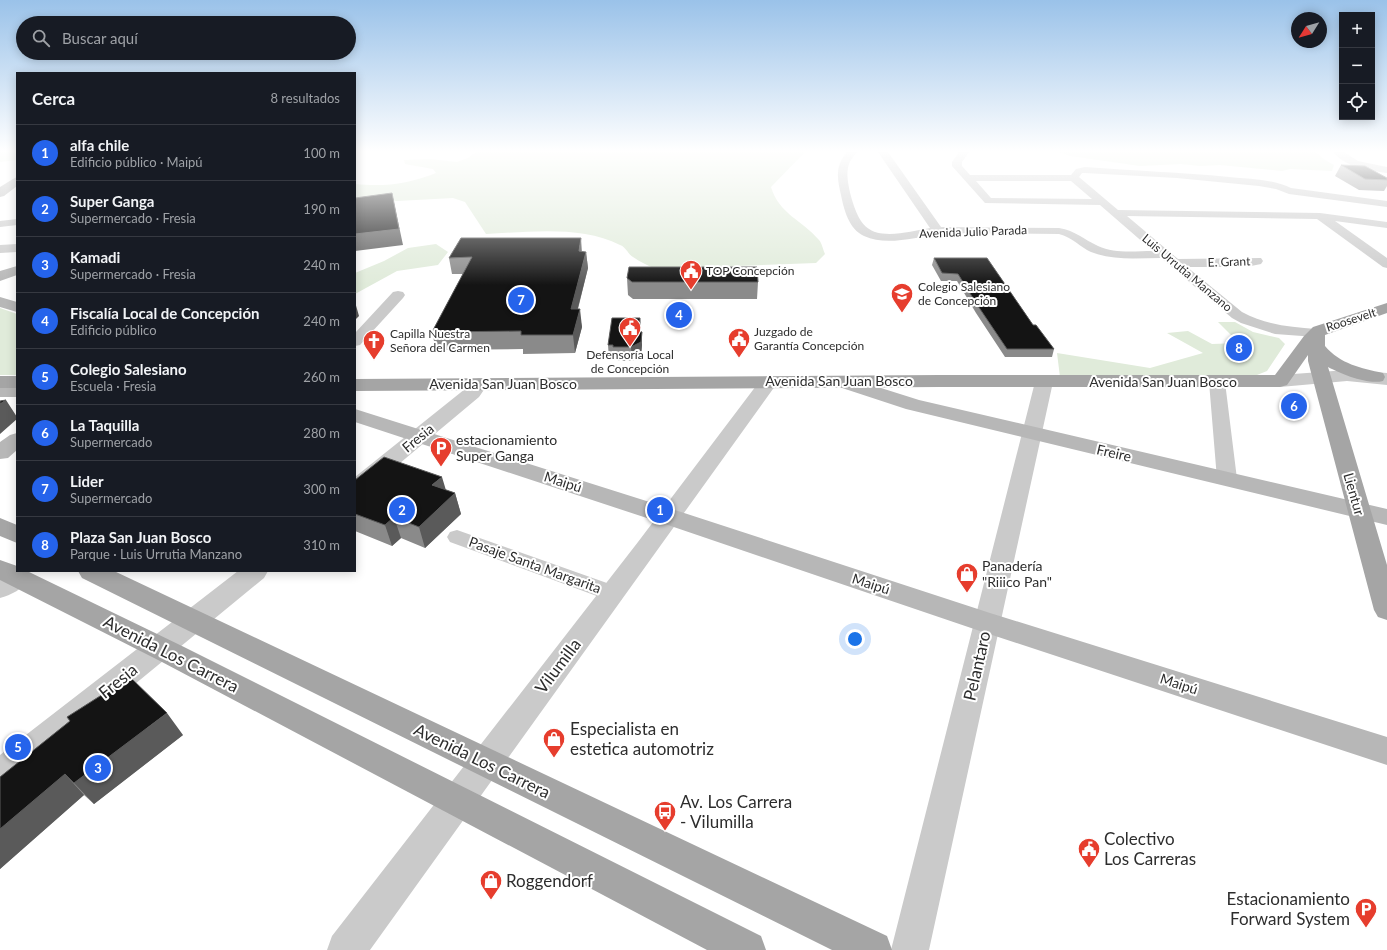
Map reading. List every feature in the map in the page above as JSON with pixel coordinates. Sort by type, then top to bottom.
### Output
[{"type":"main road","points":[[0,276],[16,270]]},
{"type":"main road","points":[[0,302],[16,307]]},
{"type":"main road","name":"Roosevelt","points":[[1322,378],[1317,360],[1316,340],[1328,326],[1387,308]]},
{"type":"main road","name":"Roosevelt","points":[[1280,381],[1310,340],[1316,340]]},
{"type":"main road","points":[[1316,340],[1324,357],[1335,365],[1381,378]]},
{"type":"main road","name":"Lientur","points":[[1322,378],[1387,610]]},
{"type":"main road","name":"Avenida San Juan Bosco","points":[[356,385],[939,381],[1280,381]]},
{"type":"main road","points":[[0,382],[16,382]]},
{"type":"main road","name":"Freire","points":[[843,382],[907,404],[1387,518]]},
{"type":"main road","points":[[0,391],[16,391]]},
{"type":"main road","name":"Maipú","points":[[356,415],[1387,752]]},
{"type":"main road","points":[[0,454],[16,440]]},
{"type":"main road","points":[[0,526],[16,534]]},
{"type":"main road","name":"Avenida Los Carrera","points":[[93,572],[873,950]]},
{"type":"main road","name":"Avenida Los Carrera","points":[[6,579],[159,648],[747,950]]},
{"type":"street","name":"Avenida Julio Parada","points":[[847,196],[852,217],[860,227],[871,234],[881,236],[938,231],[1059,230],[1072,233],[1094,249],[1102,252],[1117,254],[1165,254]]},
{"type":"street","points":[[914,196],[938,231]]},
{"type":"street","points":[[984,196],[986,199],[996,203],[1103,202]]},
{"type":"street","name":"Luis Urrutia Manzano","points":[[1096,196],[1242,318],[1275,330],[1316,340]]},
{"type":"street","points":[[1295,196],[1319,216],[1387,264]]},
{"type":"street","points":[[1329,196],[1387,204]]},
{"type":"street","points":[[1116,213],[1319,216],[1387,224]]},
{"type":"street","points":[[0,224],[16,222]]},
{"type":"street","points":[[0,249],[16,248]]},
{"type":"street","name":"E. Grant","points":[[1176,264],[1250,263],[1256,261]]},
{"type":"street","points":[[356,341],[398,295]]},
{"type":"street","name":"Avenida San Juan Bosco","points":[[1280,381],[1322,378],[1381,378]]},
{"type":"street","name":"Vilumilla","points":[[346,950],[613,594],[769,382]]},
{"type":"street","name":"Pelantaro","points":[[910,950],[1044,382]]},
{"type":"street","points":[[1217,382],[1226,479]]},
{"type":"street","name":"Fresia","points":[[356,489],[472,393],[479,384]]},
{"type":"street","name":"Pasaje Santa Margarita","points":[[457,537],[613,594]]},
{"type":"street","name":"Fresia","points":[[0,775],[254,572]]},
{"type":"green space","points":[[356,196],[775,196],[779,204],[785,210],[819,240],[825,254],[816,263],[655,269],[633,257],[622,246],[605,239],[589,235],[554,231],[486,234],[465,202],[453,198],[397,201],[356,198]]},
{"type":"green space","points":[[436,244],[448,252],[438,265],[397,271],[356,293],[356,273],[384,261],[408,248]]},
{"type":"green space","points":[[0,308],[16,314],[16,375],[0,375]]},
{"type":"green space","points":[[1218,322],[1235,322],[1253,332],[1279,338],[1285,344],[1267,371],[1247,379],[1060,377],[1057,353],[1150,368],[1203,353],[1167,333],[1188,331],[1212,344],[1239,343]]},
{"type":"building","points":[[393,196],[399,229],[356,234],[356,198]]},
{"type":"building","points":[[461,238],[581,238],[579,251],[586,252],[571,309],[580,309],[573,335],[521,335],[521,331],[432,332],[472,257],[449,258]]},
{"type":"building","points":[[934,258],[987,258],[1033,325],[1036,325],[1054,349],[1007,349],[958,274],[942,273]]},
{"type":"building","points":[[629,267],[757,267],[758,282],[632,282],[627,278]]},
{"type":"building","points":[[612,318],[640,318],[639,331],[642,332],[641,342],[631,347],[613,347],[613,345],[608,345]]},
{"type":"building","points":[[384,457],[442,477],[432,485],[455,493],[419,527],[394,517],[385,525],[356,514],[356,479]]},
{"type":"building","points":[[130,677],[167,713],[74,783],[65,774],[0,829],[0,777],[70,721],[67,717]]},
{"type":"place","name":"TOP Concepción","points":[[691,290]]},
{"type":"place","name":"Lider","points":[[521,300]]},
{"type":"place","name":"Colegio Salesiano de Concepción","points":[[902,314]]},
{"type":"place","name":"Fiscalía Local de Concepción","points":[[679,315]]},
{"type":"place","name":"Defensoría Local de Concepción","points":[[630,348]]},
{"type":"place","name":"Plaza San Juan Bosco","points":[[1239,348]]},
{"type":"place","name":"Juzgado de Garantía Concepción","points":[[739,358]]},
{"type":"place","name":"Capilla Nuestra Señora del Carmen","points":[[374,360]]},
{"type":"place","name":"La Taquilla","points":[[1294,406]]},
{"type":"place","name":"estacionamiento Super Ganga","points":[[441,468]]},
{"type":"place","name":"Super Ganga","points":[[402,510]]},
{"type":"place","name":"alfa chile","points":[[660,510]]},
{"type":"place","name":"Panadería \"Riiico Pan\"","points":[[967,594]]},
{"type":"place","name":"Colegio Salesiano","points":[[18,747]]},
{"type":"place","name":"Especialista en estetica automotriz","points":[[554,758]]},
{"type":"place","name":"Kamadi","points":[[98,768]]},
{"type":"place","name":"Av. Los Carrera - Vilumilla","points":[[665,832]]},
{"type":"place","name":"Colectivo Los Carreras","points":[[1089,868]]},
{"type":"place","name":"Roggendorf","points":[[491,900]]},
{"type":"place","name":"Estacionamiento Forward System","points":[[1366,928]]}]
